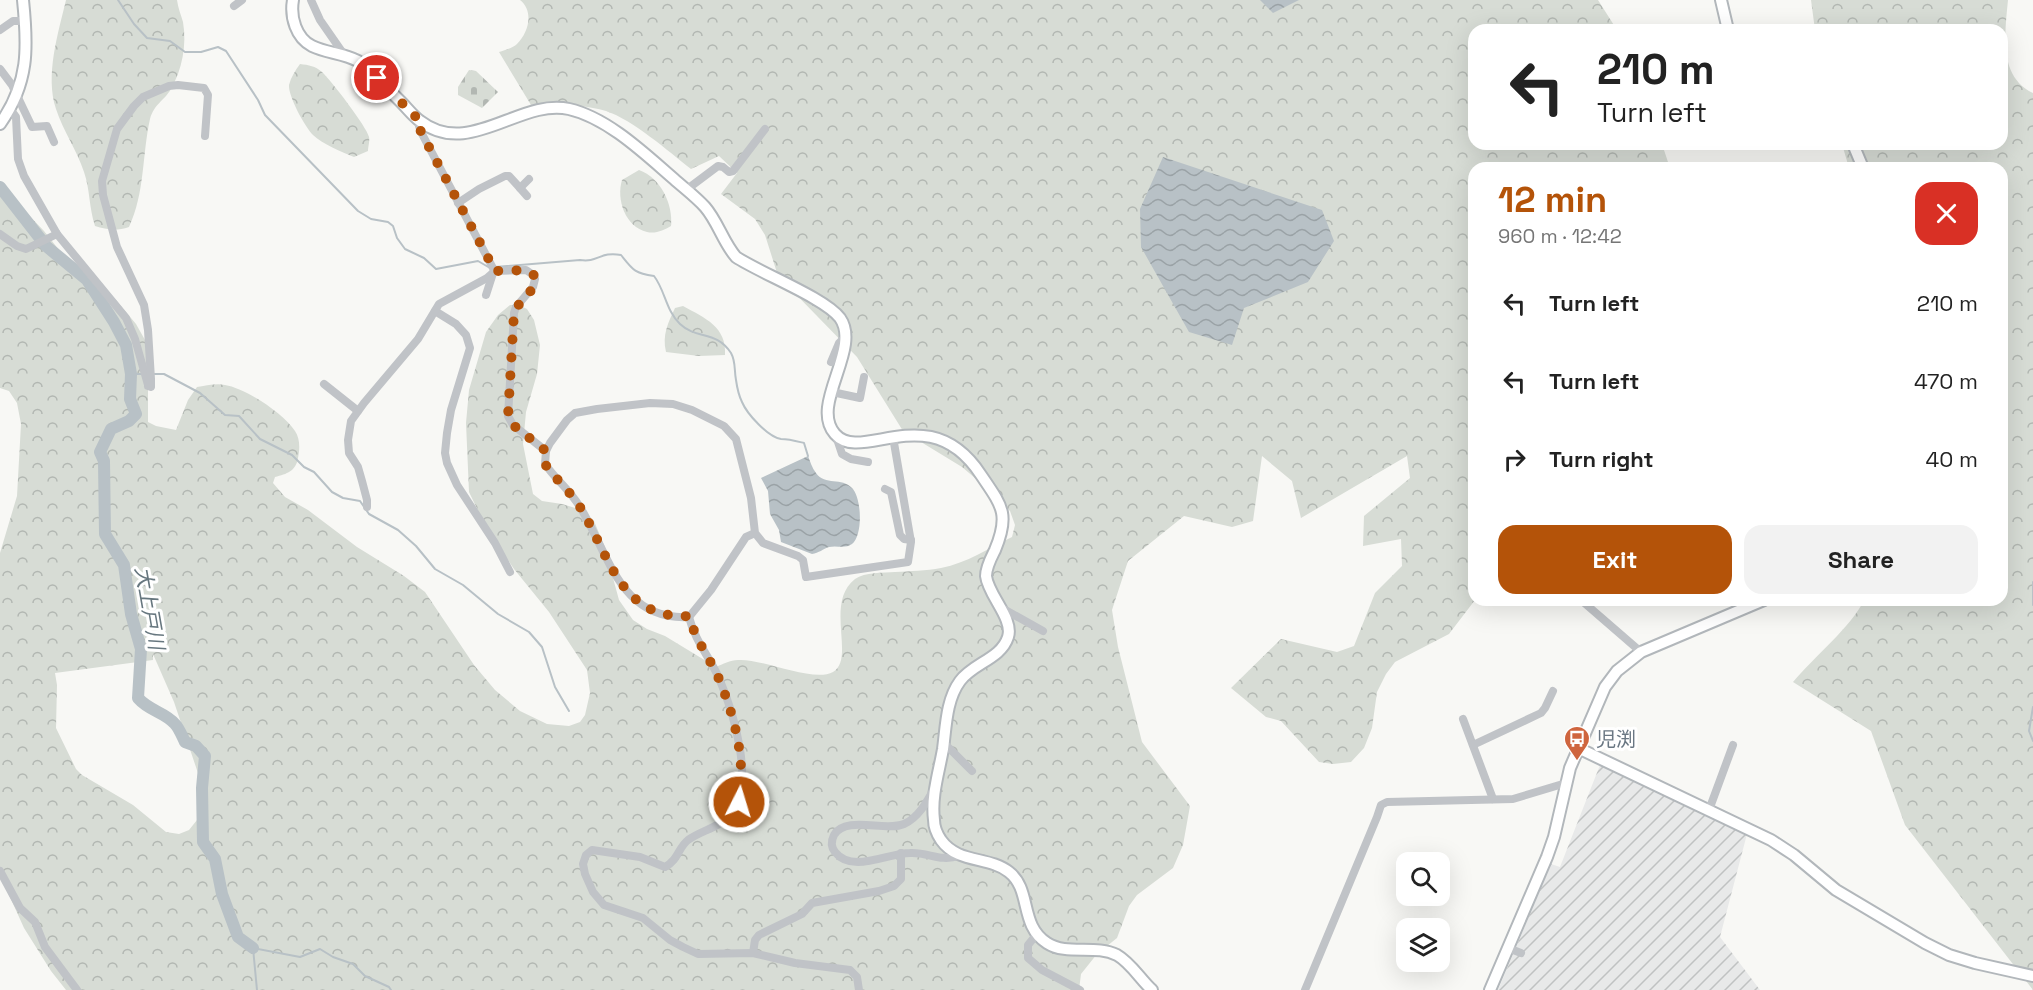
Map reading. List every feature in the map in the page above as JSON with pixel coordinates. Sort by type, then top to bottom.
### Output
[{"type":"street","points":[[0,124],[17,96],[26,62],[23,0]]},
{"type":"street","points":[[234,6],[242,0]]},
{"type":"street","points":[[292,0],[295,27],[310,45],[358,62],[421,122],[436,130],[458,134],[472,132],[540,110],[567,108],[581,113],[621,136],[645,154],[704,205],[736,257],[830,309],[839,318],[845,329],[845,337],[828,417],[842,454],[851,459],[868,462]]},
{"type":"street","points":[[311,0],[320,20],[345,56]]},
{"type":"street","points":[[1721,0],[1727,24]]},
{"type":"street","points":[[0,30],[13,21],[25,21]]},
{"type":"street","points":[[0,69],[17,96],[32,127],[47,126],[54,142]]},
{"type":"street","points":[[10,110],[16,117],[18,159],[24,176],[55,235],[126,318],[135,339],[148,386],[151,387],[148,330],[144,305],[117,247],[103,195],[102,181],[117,129],[143,97],[169,86],[204,88],[207,91],[205,136]]},
{"type":"street","points":[[421,122],[419,126],[421,132],[494,268],[486,296]]},
{"type":"street","points":[[686,190],[718,166],[723,166],[729,172],[733,171],[765,129]]},
{"type":"street","points":[[458,203],[505,176],[509,176],[527,196]]},
{"type":"street","points":[[520,188],[529,179]]},
{"type":"street","points":[[0,234],[17,246],[26,249],[55,235]]},
{"type":"street","points":[[367,507],[358,467],[349,453],[351,421],[418,339],[439,304],[494,268],[526,270],[532,273],[535,279],[533,288],[516,307],[514,313],[508,416],[513,425],[546,451]]},
{"type":"street","points":[[435,311],[456,324],[466,335],[470,348],[447,433],[447,463],[457,485],[495,543],[510,572]]},
{"type":"street","points":[[831,362],[839,343],[845,337]]},
{"type":"street","points":[[832,392],[860,399],[864,377]]},
{"type":"street","points":[[324,384],[358,411]]},
{"type":"street","points":[[689,616],[665,615],[640,604],[625,590],[576,500],[545,464],[546,451],[562,426],[575,413],[650,403],[674,404],[724,426],[736,439],[751,498],[755,532],[763,543],[803,560],[806,577],[908,562],[911,540],[892,437]]},
{"type":"street","points":[[836,436],[854,444],[892,437],[921,435],[942,440],[962,452],[982,476],[1001,508],[1004,518],[1004,528],[988,565],[986,577],[1000,607],[1009,635],[1003,646],[991,657],[966,674],[951,697],[933,804],[935,829],[940,840],[960,856],[1000,867],[1009,872],[1020,887],[1030,924],[1047,943],[1057,947],[1106,951],[1117,955],[1152,990]]},
{"type":"street","points":[[885,489],[891,492],[900,535],[904,539],[911,540]]},
{"type":"street","points":[[689,616],[711,590],[746,537],[755,532]]},
{"type":"street","points":[[1590,606],[1641,652]]},
{"type":"street","points":[[1490,990],[1552,842],[1566,783],[1578,748],[1605,687],[1617,671],[1641,652],[1750,606]]},
{"type":"street","points":[[1000,607],[1043,631]]},
{"type":"street","points":[[689,616],[697,640],[719,678],[737,735],[742,781],[739,802],[729,816],[713,828],[688,841],[674,862],[665,867],[640,857],[592,850],[586,855],[583,864],[593,892],[604,904],[642,918],[669,940],[698,954],[753,953],[795,963],[850,970],[857,977],[859,990]]},
{"type":"street","points":[[1473,745],[1541,713],[1553,691]]},
{"type":"street","points":[[1463,719],[1493,799]]},
{"type":"street","points":[[944,743],[972,771]]},
{"type":"street","points":[[1709,810],[1733,745]]},
{"type":"street","points":[[1578,748],[1771,840],[1794,855],[1850,900],[1925,944],[1949,955],[2033,976]]},
{"type":"street","points":[[1305,990],[1381,805],[1387,802],[1513,799],[1566,783]]},
{"type":"street","points":[[936,785],[920,812],[906,824],[886,827],[855,825],[839,830],[833,838],[834,851],[845,860],[858,862],[901,853],[921,854],[942,859],[960,856]]},
{"type":"street","points":[[753,953],[755,940],[759,935],[802,914],[812,903],[879,891],[894,886],[901,879],[901,853]]},
{"type":"street","points":[[0,871],[20,908],[35,922],[45,947],[77,990]]},
{"type":"street","points":[[0,892],[9,888]]},
{"type":"street","points":[[1038,934],[1028,945],[1028,958],[1042,970],[1080,990]]},
{"type":"street","points":[[1508,948],[1521,953]]},
{"type":"shaded area","points":[[1600,765],[1747,834],[1720,937],[1760,990],[1498,990],[1551,864],[1560,867]]},
{"type":"green space","points":[[66,0],[177,0],[183,22],[184,48],[181,66],[171,89],[154,110],[150,119],[141,187],[129,227],[112,230],[95,226],[84,172],[56,109],[52,69],[56,40]]},
{"type":"green space","points":[[520,0],[1598,0],[1613,24],[1468,24],[1468,150],[1664,150],[1668,162],[1468,162],[1468,606],[1470,606],[1449,634],[1395,662],[1377,692],[1372,728],[1364,748],[1351,762],[1333,764],[1319,762],[1281,721],[1266,717],[1231,688],[1281,639],[1337,652],[1354,646],[1375,593],[1402,566],[1401,539],[1363,546],[1364,516],[1410,478],[1407,456],[1301,518],[1292,481],[1262,456],[1253,521],[1232,527],[1184,516],[1128,561],[1112,610],[1118,647],[1142,742],[1190,806],[1183,845],[1173,868],[1137,895],[1129,906],[1117,938],[1097,954],[1081,974],[1079,990],[66,990],[24,928],[0,875],[0,553],[17,496],[21,424],[17,403],[9,391],[0,388],[0,185],[44,231],[71,265],[116,300],[136,324],[145,340],[148,369],[148,422],[176,430],[188,400],[197,387],[214,384],[243,391],[273,409],[289,424],[299,440],[299,455],[295,466],[287,473],[275,477],[273,483],[285,497],[308,510],[357,547],[425,592],[474,665],[495,690],[520,711],[547,724],[569,726],[580,722],[585,715],[590,693],[587,670],[549,612],[514,569],[487,529],[469,492],[466,423],[469,390],[486,332],[498,315],[510,305],[519,305],[527,309],[534,320],[540,345],[537,374],[526,412],[523,444],[533,494],[542,501],[582,510],[594,521],[604,545],[619,600],[633,620],[665,636],[716,667],[732,661],[748,660],[800,673],[824,675],[833,672],[839,665],[842,655],[840,616],[842,602],[846,589],[855,579],[869,574],[930,570],[951,566],[1012,537],[1015,525],[1010,511],[962,467],[903,431],[857,357],[778,276],[765,235],[755,219],[721,194],[737,173],[719,156],[691,169],[639,129],[606,111],[568,105],[531,105],[499,52],[509,49],[521,39],[527,28],[527,10]],"holes":[[[153,654],[174,702],[200,779],[202,800],[197,820],[189,830],[179,834],[166,832],[133,805],[82,775],[76,769],[56,728],[55,673],[153,660]]]},
{"type":"green space","points":[[1811,0],[2008,0],[2006,24],[1814,24]]},
{"type":"green space","points":[[2008,61],[2014,76],[2022,86],[2033,93],[2033,990],[1905,825],[1871,731],[1793,682],[1842,631],[1860,606],[2008,606],[2008,162],[1847,162],[1844,150],[2008,150]]},
{"type":"green space","points":[[300,64],[319,70],[340,93],[367,132],[368,151],[354,157],[332,148],[313,135],[298,111],[289,90],[291,79]]},
{"type":"green space","points":[[469,70],[476,71],[498,92],[482,108],[458,95],[458,87]]},
{"type":"green space","points":[[639,170],[654,179],[668,201],[671,226],[663,230],[647,232],[639,229],[624,211],[620,195],[622,180]]},
{"type":"green space","points":[[683,306],[713,324],[722,337],[725,355],[699,356],[666,352],[665,335],[668,324],[675,308]]},
{"type":"water","points":[[1260,0],[1299,0],[1273,13]]},
{"type":"water","points":[[1163,157],[1322,210],[1334,241],[1308,282],[1244,308],[1232,345],[1189,332],[1141,247],[1140,209]]},
{"type":"water","points":[[808,456],[813,469],[820,477],[848,485],[855,493],[860,517],[856,540],[852,544],[844,547],[829,547],[812,554],[781,542],[779,530],[770,514],[768,491],[761,478]]},
{"type":"waterway","points":[[118,0],[134,24],[147,38],[170,41],[185,52],[201,52],[218,47],[226,51],[258,100],[265,115],[358,211],[371,219],[388,222],[393,226],[397,238],[405,249],[424,258],[436,269],[478,261],[490,268]]},
{"type":"waterway","name":"大上戸川","points":[[0,187],[46,246],[87,280],[126,345],[131,374],[130,399],[136,414],[129,421],[111,429],[100,452],[104,461],[105,534],[124,565],[131,614],[141,649],[138,698],[171,720],[185,742],[196,746],[205,756],[202,788],[203,842],[215,859],[222,894],[238,937],[253,948]]},
{"type":"waterway","points":[[495,267],[591,260],[608,255],[621,255],[634,270],[654,276],[675,319],[680,324],[686,329],[719,341],[731,353],[741,400],[748,413],[758,424],[776,437],[804,443],[808,456]]},
{"type":"waterway","points":[[131,374],[143,374]]},
{"type":"waterway","points":[[152,374],[164,374],[200,393],[225,415],[239,416],[260,439],[292,455],[304,467],[314,472],[332,492],[343,498],[360,501],[369,514],[398,530],[416,546],[435,569],[463,585],[498,614],[529,632],[542,647],[555,687],[569,711]]},
{"type":"waterway","points":[[2033,582],[2033,605]]},
{"type":"waterway","points":[[2033,707],[2029,731],[2033,741]]},
{"type":"waterway","points":[[257,990],[253,948],[300,957],[320,949],[333,957],[353,964],[365,976],[391,990]]},
{"type":"place","name":"児渕","points":[[1577,762]]},
{"type":"route","points":[[377,78],[421,122],[419,126],[421,132],[495,271],[526,270],[532,273],[535,279],[533,288],[516,307],[514,313],[508,416],[513,425],[546,451],[545,464],[571,493],[625,590],[640,604],[665,615],[689,616],[701,649],[719,678],[737,735],[742,762],[739,802]]}]
